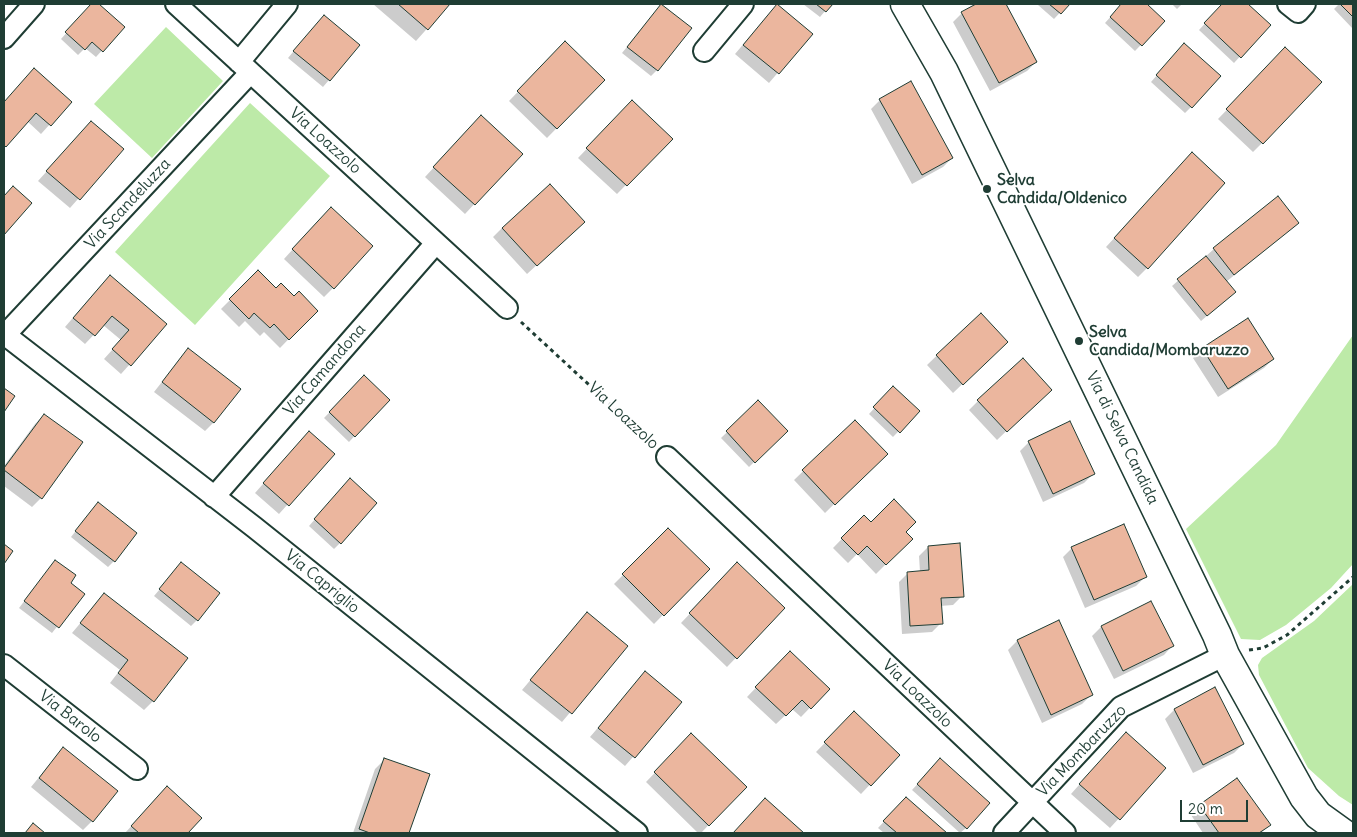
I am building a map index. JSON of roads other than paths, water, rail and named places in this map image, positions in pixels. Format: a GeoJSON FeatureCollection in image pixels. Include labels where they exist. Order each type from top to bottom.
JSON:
{"type":"FeatureCollection","features":[{"type":"Feature","properties":{"kind":"street"},"geometry":{"type":"LineString","coordinates":[[4,38],[34,4]]}},
{"type":"Feature","properties":{"kind":"street","name":"Via Loazzolo"},"geometry":{"type":"LineString","coordinates":[[176,4],[507,308]]}},
{"type":"Feature","properties":{"kind":"street","name":"Via Scandeluzza"},"geometry":{"type":"LineString","coordinates":[[4,334],[244,68],[287,4]]}},
{"type":"Feature","properties":{"kind":"street"},"geometry":{"type":"LineString","coordinates":[[704,51],[743,4]]}},
{"type":"Feature","properties":{"kind":"street","name":"Via di Selva Candida"},"geometry":{"type":"LineString","coordinates":[[905,4],[944,72],[1213,626],[1225,655],[1304,797],[1318,815],[1342,833]]}},
{"type":"Feature","properties":{"kind":"street","name":"Via Camandona"},"geometry":{"type":"LineString","coordinates":[[214,497],[436,243]]}},
{"type":"Feature","properties":{"kind":"street","name":"Via Capriglio"},"geometry":{"type":"LineString","coordinates":[[4,334],[214,497],[637,833]]}},
{"type":"Feature","properties":{"kind":"street","name":"Via Loazzolo"},"geometry":{"type":"LineString","coordinates":[[667,457],[1065,833]]}},
{"type":"Feature","properties":{"kind":"street","name":"Via Mombaruzzo"},"geometry":{"type":"LineString","coordinates":[[1004,833],[1121,707],[1225,655]]}},
{"type":"Feature","properties":{"kind":"street","name":"Via Barolo"},"geometry":{"type":"LineString","coordinates":[[4,665],[137,770]]}},
{"type":"Feature","properties":{"kind":"place","name":"Selva Candida/Oldenico"},"geometry":{"type":"Point","coordinates":[987,189]}},
{"type":"Feature","properties":{"kind":"place","name":"Selva Candida/Mombaruzzo"},"geometry":{"type":"Point","coordinates":[1079,341]}}]}
